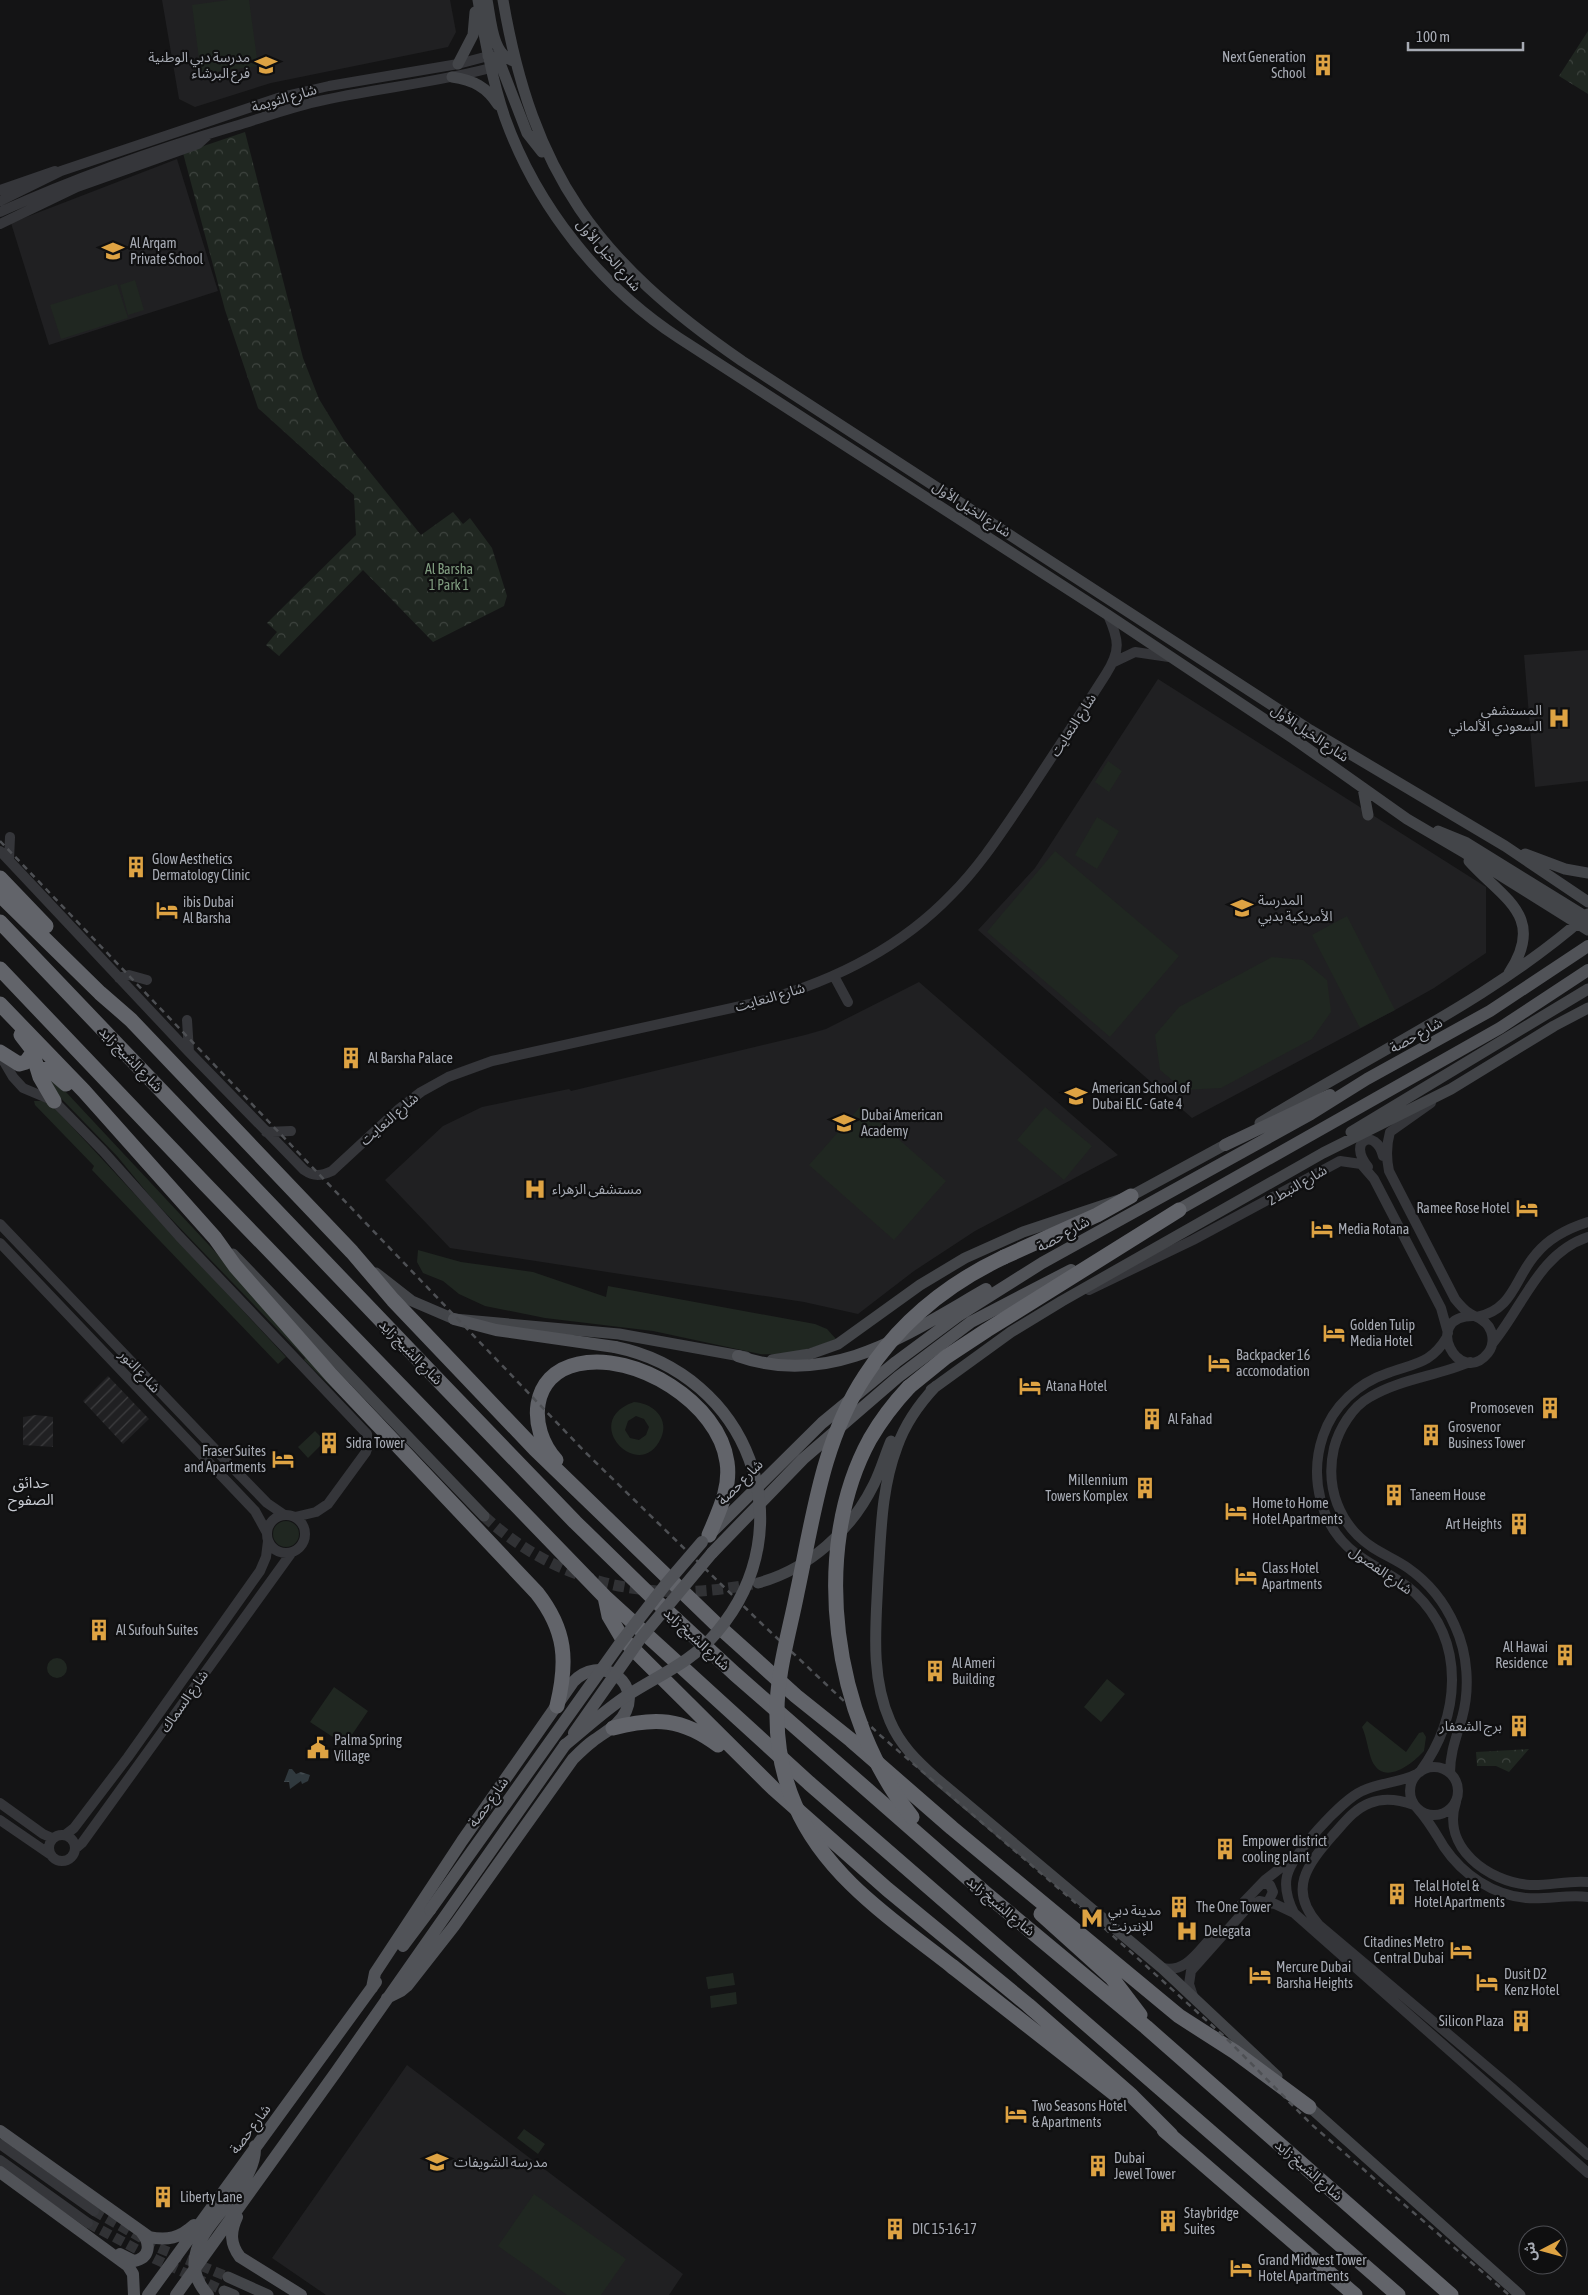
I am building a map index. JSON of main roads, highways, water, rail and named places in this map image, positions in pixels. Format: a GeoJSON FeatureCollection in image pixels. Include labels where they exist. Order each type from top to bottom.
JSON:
{"type":"FeatureCollection","features":[{"type":"Feature","properties":{"kind":"highway"},"geometry":{"type":"LineString","coordinates":[[0,878],[105,988],[131,1020],[352,1252],[394,1300],[535,1450],[640,1551],[796,1696],[851,1740],[952,1828],[1191,2024],[1235,2052],[1309,2107]]}},
{"type":"Feature","properties":{"kind":"highway"},"geometry":{"type":"LineString","coordinates":[[0,895],[105,998],[131,1020]]}},
{"type":"Feature","properties":{"kind":"highway","name":"شارع الشيخ زايد"},"geometry":{"type":"LineString","coordinates":[[0,922],[575,1522],[654,1599],[735,1674],[1034,1933],[1146,2027],[1451,2295]]}},
{"type":"Feature","properties":{"kind":"highway"},"geometry":{"type":"LineString","coordinates":[[0,970],[604,1597],[809,1784],[1398,2295]]}},
{"type":"Feature","properties":{"kind":"highway"},"geometry":{"type":"LineString","coordinates":[[0,1004],[77,1084],[215,1238],[235,1266],[331,1375],[544,1602],[559,1632],[564,1654],[564,1677],[557,1706]]}},
{"type":"Feature","properties":{"kind":"highway"},"geometry":{"type":"LineString","coordinates":[[0,1012],[26,1040],[33,1052],[44,1085],[54,1100]]}},
{"type":"Feature","properties":{"kind":"highway"},"geometry":{"type":"LineString","coordinates":[[0,1053],[19,1064],[30,1060],[33,1052]]}},
{"type":"Feature","properties":{"kind":"highway"},"geometry":{"type":"LineString","coordinates":[[38,1069],[55,1073],[136,1158],[156,1174]]}},
{"type":"Feature","properties":{"kind":"highway"},"geometry":{"type":"LineString","coordinates":[[1131,1196],[1097,1215],[1004,1257],[955,1284],[911,1319],[874,1362],[846,1410],[831,1445],[821,1481],[784,1658],[777,1702],[778,1740],[785,1777],[798,1812],[817,1845],[857,1890],[1170,2135],[1355,2295]]}},
{"type":"Feature","properties":{"kind":"highway"},"geometry":{"type":"LineString","coordinates":[[1034,1933],[1008,1902],[912,1817],[883,1776],[862,1731],[843,1661],[836,1592],[837,1561],[842,1523],[856,1469],[878,1426],[909,1387],[986,1330],[1179,1210]]}},
{"type":"Feature","properties":{"kind":"highway"},"geometry":{"type":"LineString","coordinates":[[640,1551],[614,1520],[555,1459],[546,1447],[540,1434],[537,1412],[542,1393],[554,1376],[571,1366],[584,1363],[603,1363],[639,1371],[662,1381],[682,1394],[705,1415],[721,1442],[728,1470],[724,1496],[706,1539]]}},
{"type":"Feature","properties":{"kind":"highway"},"geometry":{"type":"LineString","coordinates":[[604,1597],[609,1616],[622,1638],[755,1772],[873,1877],[1110,2076],[1170,2135]]}},
{"type":"Feature","properties":{"kind":"highway"},"geometry":{"type":"LineString","coordinates":[[613,1728],[652,1720],[680,1724],[706,1736],[755,1772]]}},
{"type":"Feature","properties":{"kind":"highway"},"geometry":{"type":"LineString","coordinates":[[952,1828],[984,1862],[1112,1978],[1131,2002],[1146,2027]]}},
{"type":"Feature","properties":{"kind":"main road"},"geometry":{"type":"LineString","coordinates":[[476,0],[488,56],[495,58],[496,67],[527,133],[536,146],[547,156]]}},
{"type":"Feature","properties":{"kind":"main road"},"geometry":{"type":"LineString","coordinates":[[458,64],[474,29],[476,0]]}},
{"type":"Feature","properties":{"kind":"main road"},"geometry":{"type":"LineString","coordinates":[[487,0],[496,42],[507,51]]}},
{"type":"Feature","properties":{"kind":"main road","name":"شارع الخيل الأول"},"geometry":{"type":"LineString","coordinates":[[503,0],[507,51],[516,61],[528,107],[547,156],[579,210],[605,244],[634,274],[692,326],[742,361],[1310,730],[1505,846],[1588,902]]}},
{"type":"Feature","properties":{"kind":"main road","name":"شارع الخيل الأول"},"geometry":{"type":"LineString","coordinates":[[496,67],[506,119],[524,160],[557,216],[592,262],[628,300],[679,338],[1108,615],[1294,739],[1418,826],[1586,921]]}},
{"type":"Feature","properties":{"kind":"main road"},"geometry":{"type":"LineString","coordinates":[[452,77],[470,80],[483,88],[492,96],[506,119]]}},
{"type":"Feature","properties":{"kind":"main road"},"geometry":{"type":"LineString","coordinates":[[849,447],[852,441],[856,441],[893,463],[904,466]]}},
{"type":"Feature","properties":{"kind":"main road"},"geometry":{"type":"LineString","coordinates":[[1363,788],[1368,815]]}},
{"type":"Feature","properties":{"kind":"main road"},"geometry":{"type":"LineString","coordinates":[[1225,1145],[1304,1096],[1442,1018],[1506,979],[1586,921],[1465,842],[1442,832],[1418,826]]}},
{"type":"Feature","properties":{"kind":"main road"},"geometry":{"type":"LineString","coordinates":[[1505,846],[1554,865],[1588,873]]}},
{"type":"Feature","properties":{"kind":"main road"},"geometry":{"type":"LineString","coordinates":[[1465,852],[1471,863],[1506,896],[1520,918],[1523,934],[1522,952],[1506,979]]}},
{"type":"Feature","properties":{"kind":"main road","name":"شارع حصة"},"geometry":{"type":"LineString","coordinates":[[148,2295],[155,2289],[255,2146],[430,1910],[621,1642],[660,1591],[706,1539],[805,1439],[868,1384],[958,1316],[1042,1263],[1311,1114],[1367,1079],[1490,1011],[1588,946]]}},
{"type":"Feature","properties":{"kind":"main road","name":"شارع حصة"},"geometry":{"type":"LineString","coordinates":[[176,2295],[388,1998],[640,1639],[712,1553],[803,1459],[898,1377],[971,1322],[1000,1309],[1179,1210],[1500,1028],[1588,970]]}},
{"type":"Feature","properties":{"kind":"main road"},"geometry":{"type":"LineString","coordinates":[[1323,1152],[1376,1116],[1480,1056],[1588,989]]}},
{"type":"Feature","properties":{"kind":"main road"},"geometry":{"type":"LineString","coordinates":[[1554,1026],[1588,1002]]}},
{"type":"Feature","properties":{"kind":"main road"},"geometry":{"type":"LineString","coordinates":[[758,1583],[772,1579],[799,1566],[822,1549],[842,1530],[874,1485],[893,1437],[904,1416],[917,1401],[995,1343],[1062,1301],[1323,1152],[1451,1089],[1554,1026],[1588,1008]]}},
{"type":"Feature","properties":{"kind":"main road"},"geometry":{"type":"LineString","coordinates":[[454,1319],[619,1334],[738,1356],[781,1359],[810,1354],[829,1348],[847,1339],[920,1285],[970,1256],[1023,1232],[1131,1196],[1225,1145],[1309,1104],[1367,1079]]}},
{"type":"Feature","properties":{"kind":"main road"},"geometry":{"type":"LineString","coordinates":[[215,1238],[240,1261],[484,1516]]}},
{"type":"Feature","properties":{"kind":"main road"},"geometry":{"type":"LineString","coordinates":[[352,1252],[412,1301],[454,1319],[496,1330],[615,1347],[655,1359],[680,1372],[703,1389],[726,1415],[744,1446],[754,1472],[759,1507],[758,1543],[751,1571],[740,1598],[725,1622],[706,1644],[685,1662],[611,1707],[566,1745]]}},
{"type":"Feature","properties":{"kind":"main road"},"geometry":{"type":"LineString","coordinates":[[738,1356],[760,1363],[794,1365],[858,1356],[900,1339],[998,1282],[1042,1263]]}},
{"type":"Feature","properties":{"kind":"main road"},"geometry":{"type":"LineString","coordinates":[[936,1386],[902,1432],[892,1462],[882,1510],[875,1650],[879,1688],[889,1719],[901,1743],[914,1759],[1002,1835],[1162,1968],[1309,2107],[1520,2295]]}},
{"type":"Feature","properties":{"kind":"main road"},"geometry":{"type":"LineString","coordinates":[[372,1988],[375,1973],[462,1841],[581,1674],[592,1669],[605,1669],[616,1674],[628,1695],[628,1708],[622,1719],[613,1728],[592,1741],[573,1760],[454,1926],[406,1986],[388,1998]]}},
{"type":"Feature","properties":{"kind":"main road"},"geometry":{"type":"LineString","coordinates":[[0,2131],[142,2233],[147,2238],[149,2248],[144,2257],[139,2260],[129,2260],[102,2246]]}},
{"type":"Feature","properties":{"kind":"main road"},"geometry":{"type":"LineString","coordinates":[[208,2295],[201,2287],[194,2269],[195,2251],[254,2164],[255,2146]]}},
{"type":"Feature","properties":{"kind":"main road"},"geometry":{"type":"LineString","coordinates":[[0,2172],[128,2266],[133,2274],[134,2295]]}},
{"type":"Feature","properties":{"kind":"main road"},"geometry":{"type":"LineString","coordinates":[[244,2201],[232,2230],[234,2249],[246,2261],[301,2295]]}},
{"type":"Feature","properties":{"kind":"main road"},"geometry":{"type":"LineString","coordinates":[[142,2233],[159,2239],[174,2238],[189,2230],[208,2211]]}},
{"type":"Feature","properties":{"kind":"main road"},"geometry":{"type":"LineString","coordinates":[[228,2277],[268,2295]]}},
{"type":"Feature","properties":{"kind":"water"},"geometry":{"type":"Polygon","coordinates":[[[289,1769],[292,1769],[296,1774],[301,1772],[310,1775],[308,1781],[302,1784],[301,1781],[290,1789],[289,1782],[284,1782],[289,1769]]]}},
{"type":"Feature","properties":{"kind":"tunnel"},"geometry":{"type":"LineString","coordinates":[[484,1516],[513,1540],[544,1559],[576,1574],[609,1584],[643,1590],[679,1592],[715,1590],[752,1584]]}},
{"type":"Feature","properties":{"kind":"tunnel"},"geometry":{"type":"LineString","coordinates":[[94,2211],[159,2248],[228,2277]]}},
{"type":"Feature","properties":{"kind":"tunnel"},"geometry":{"type":"LineString","coordinates":[[88,2223],[155,2259],[224,2291]]}},
{"type":"Feature","properties":{"kind":"railway"},"geometry":{"type":"LineString","coordinates":[[0,841],[585,1452],[761,1623],[881,1736],[1092,1917],[1227,2039],[1311,2124],[1509,2295]]}},
{"type":"Feature","properties":{"kind":"place","name":"مدرسة دبي الوطنية فرع البرشاء"},"geometry":{"type":"Point","coordinates":[266,65]}},
{"type":"Feature","properties":{"kind":"place","name":"Next Generation School"},"geometry":{"type":"Point","coordinates":[1323,65]}},
{"type":"Feature","properties":{"kind":"place","name":"Al Arqam Private School"},"geometry":{"type":"Point","coordinates":[113,251]}},
{"type":"Feature","properties":{"kind":"place","name":"المستشفى السعودي الألماني"},"geometry":{"type":"Point","coordinates":[1559,718]}},
{"type":"Feature","properties":{"kind":"place","name":"Glow Aesthetics Dermatology Clinic"},"geometry":{"type":"Point","coordinates":[136,867]}},
{"type":"Feature","properties":{"kind":"place","name":"المدرسة الأمريكية بدبي"},"geometry":{"type":"Point","coordinates":[1242,908]}},
{"type":"Feature","properties":{"kind":"place","name":"ibis Dubai Al Barsha"},"geometry":{"type":"Point","coordinates":[167,910]}},
{"type":"Feature","properties":{"kind":"place","name":"Al Barsha Palace"},"geometry":{"type":"Point","coordinates":[351,1058]}},
{"type":"Feature","properties":{"kind":"place","name":"American School of Dubai ELC - Gate 4"},"geometry":{"type":"Point","coordinates":[1076,1096]}},
{"type":"Feature","properties":{"kind":"place","name":"Dubai American Academy"},"geometry":{"type":"Point","coordinates":[844,1123]}},
{"type":"Feature","properties":{"kind":"place","name":"مستشفى الزهراء"},"geometry":{"type":"Point","coordinates":[535,1189]}},
{"type":"Feature","properties":{"kind":"place","name":"Ramee Rose Hotel"},"geometry":{"type":"Point","coordinates":[1527,1208]}},
{"type":"Feature","properties":{"kind":"place","name":"Media Rotana"},"geometry":{"type":"Point","coordinates":[1322,1229]}},
{"type":"Feature","properties":{"kind":"place","name":"Golden Tulip Media Hotel"},"geometry":{"type":"Point","coordinates":[1334,1333]}},
{"type":"Feature","properties":{"kind":"place","name":"Backpacker 16 accomodation"},"geometry":{"type":"Point","coordinates":[1219,1363]}},
{"type":"Feature","properties":{"kind":"place","name":"Atana Hotel"},"geometry":{"type":"Point","coordinates":[1030,1386]}},
{"type":"Feature","properties":{"kind":"place","name":"Promoseven"},"geometry":{"type":"Point","coordinates":[1550,1408]}},
{"type":"Feature","properties":{"kind":"place","name":"Al Fahad"},"geometry":{"type":"Point","coordinates":[1152,1419]}},
{"type":"Feature","properties":{"kind":"place","name":"Grosvenor Business Tower"},"geometry":{"type":"Point","coordinates":[1431,1435]}},
{"type":"Feature","properties":{"kind":"place","name":"Sidra Tower"},"geometry":{"type":"Point","coordinates":[329,1443]}},
{"type":"Feature","properties":{"kind":"place","name":"Fraser Suites and Apartments"},"geometry":{"type":"Point","coordinates":[283,1459]}},
{"type":"Feature","properties":{"kind":"place","name":"Millennium Towers Komplex"},"geometry":{"type":"Point","coordinates":[1145,1488]}},
{"type":"Feature","properties":{"kind":"place","name":"Taneem House"},"geometry":{"type":"Point","coordinates":[1394,1495]}},
{"type":"Feature","properties":{"kind":"place","name":"Home to Home Hotel Apartments"},"geometry":{"type":"Point","coordinates":[1236,1511]}},
{"type":"Feature","properties":{"kind":"place","name":"Art Heights"},"geometry":{"type":"Point","coordinates":[1519,1524]}},
{"type":"Feature","properties":{"kind":"place","name":"Class Hotel Apartments"},"geometry":{"type":"Point","coordinates":[1246,1576]}},
{"type":"Feature","properties":{"kind":"place","name":"Al Sufouh Suites"},"geometry":{"type":"Point","coordinates":[99,1630]}},
{"type":"Feature","properties":{"kind":"place","name":"Al Hawai Residence"},"geometry":{"type":"Point","coordinates":[1565,1655]}},
{"type":"Feature","properties":{"kind":"place","name":"Al Ameri Building"},"geometry":{"type":"Point","coordinates":[935,1671]}},
{"type":"Feature","properties":{"kind":"place","name":"برج الشعفار"},"geometry":{"type":"Point","coordinates":[1519,1726]}},
{"type":"Feature","properties":{"kind":"place","name":"Palma Spring Village"},"geometry":{"type":"Point","coordinates":[318,1748]}},
{"type":"Feature","properties":{"kind":"place","name":"Empower district cooling plant"},"geometry":{"type":"Point","coordinates":[1225,1849]}},
{"type":"Feature","properties":{"kind":"place","name":"Telal Hotel & Hotel Apartments"},"geometry":{"type":"Point","coordinates":[1397,1894]}},
{"type":"Feature","properties":{"kind":"place","name":"The One Tower"},"geometry":{"type":"Point","coordinates":[1179,1907]}},
{"type":"Feature","properties":{"kind":"place","name":"مدينة دبي للإنترنت"},"geometry":{"type":"Point","coordinates":[1092,1918]}},
{"type":"Feature","properties":{"kind":"place","name":"Delegata"},"geometry":{"type":"Point","coordinates":[1187,1931]}},
{"type":"Feature","properties":{"kind":"place","name":"Citadines Metro Central Dubai"},"geometry":{"type":"Point","coordinates":[1461,1950]}},
{"type":"Feature","properties":{"kind":"place","name":"Mercure Dubai Barsha Heights"},"geometry":{"type":"Point","coordinates":[1260,1975]}},
{"type":"Feature","properties":{"kind":"place","name":"Dusit D2 Kenz Hotel"},"geometry":{"type":"Point","coordinates":[1487,1982]}},
{"type":"Feature","properties":{"kind":"place","name":"Silicon Plaza"},"geometry":{"type":"Point","coordinates":[1521,2021]}},
{"type":"Feature","properties":{"kind":"place","name":"Two Seasons Hotel & Apartments"},"geometry":{"type":"Point","coordinates":[1016,2114]}},
{"type":"Feature","properties":{"kind":"place","name":"مدرسة الشويفات"},"geometry":{"type":"Point","coordinates":[437,2162]}},
{"type":"Feature","properties":{"kind":"place","name":"Dubai Jewel Tower"},"geometry":{"type":"Point","coordinates":[1098,2166]}},
{"type":"Feature","properties":{"kind":"place","name":"Liberty Lane"},"geometry":{"type":"Point","coordinates":[163,2197]}},
{"type":"Feature","properties":{"kind":"place","name":"Staybridge Suites"},"geometry":{"type":"Point","coordinates":[1168,2221]}},
{"type":"Feature","properties":{"kind":"place","name":"DIC 15-16-17"},"geometry":{"type":"Point","coordinates":[895,2229]}},
{"type":"Feature","properties":{"kind":"place","name":"Grand Midwest Tower Hotel Apartments"},"geometry":{"type":"Point","coordinates":[1241,2268]}},
{"type":"Feature","properties":{"kind":"district","name":"حدائق الصفوح"},"geometry":{"type":"Point","coordinates":[31,1490]}},
{"type":"Feature","properties":{"kind":"park label","name":"Al Barsha 1 Park 1"},"geometry":{"type":"Point","coordinates":[449,578]}}]}
